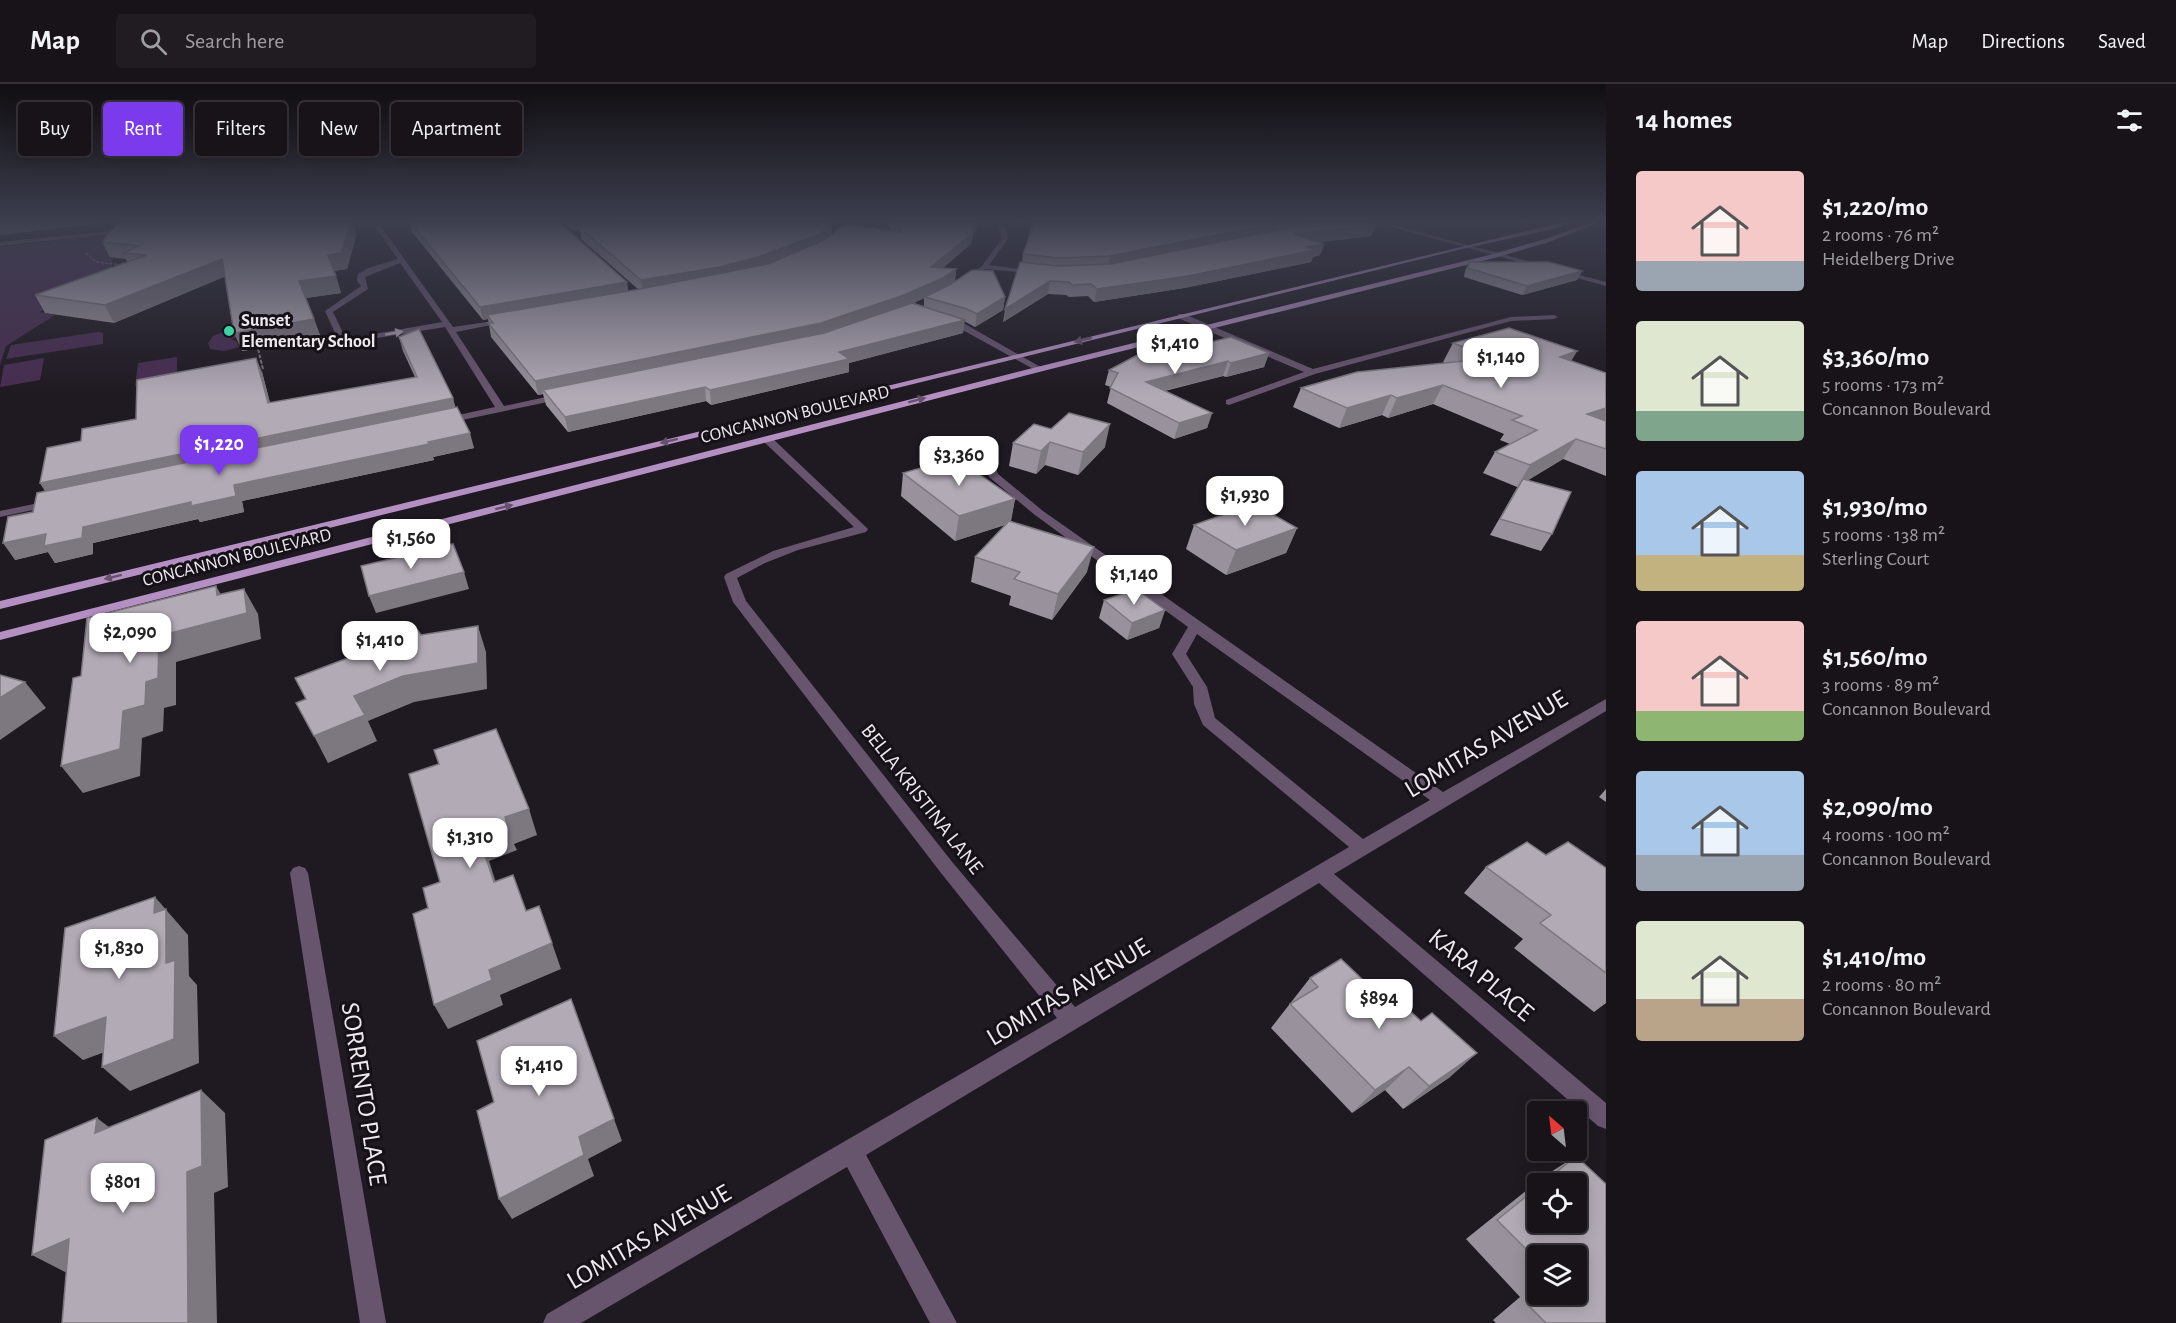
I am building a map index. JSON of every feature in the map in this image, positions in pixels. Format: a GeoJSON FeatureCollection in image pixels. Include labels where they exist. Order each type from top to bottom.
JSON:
{"type":"FeatureCollection","features":[{"type":"Feature","properties":{"kind":"main road","name":"CONCANNON BOULEVARD"},"geometry":{"type":"LineString","coordinates":[[0,605],[1328,280]]}},
{"type":"Feature","properties":{"kind":"main road","name":"CONCANNON BOULEVARD"},"geometry":{"type":"LineString","coordinates":[[0,636],[1395,280]]}},
{"type":"Feature","properties":{"kind":"street"},"geometry":{"type":"LineString","coordinates":[[361,280],[365,287],[329,311],[343,342],[515,319]]}},
{"type":"Feature","properties":{"kind":"street"},"geometry":{"type":"LineString","coordinates":[[416,280],[501,409]]}},
{"type":"Feature","properties":{"kind":"street"},"geometry":{"type":"LineString","coordinates":[[954,288],[966,280]]}},
{"type":"Feature","properties":{"kind":"street"},"geometry":{"type":"LineString","coordinates":[[1591,280],[1606,284]]}},
{"type":"Feature","properties":{"kind":"street"},"geometry":{"type":"LineString","coordinates":[[1181,316],[1312,372]]}},
{"type":"Feature","properties":{"kind":"street"},"geometry":{"type":"LineString","coordinates":[[932,317],[962,326],[1040,369]]}},
{"type":"Feature","properties":{"kind":"street"},"geometry":{"type":"LineString","coordinates":[[1229,402],[1312,372],[1511,319],[1554,317]]}},
{"type":"Feature","properties":{"kind":"street"},"geometry":{"type":"LineString","coordinates":[[432,424],[571,394]]}},
{"type":"Feature","properties":{"kind":"street","name":"BELLA KRISTINA LANE"},"geometry":{"type":"LineString","coordinates":[[767,439],[862,529],[814,541],[753,562],[730,577],[740,602],[946,868],[1072,1020]]}},
{"type":"Feature","properties":{"kind":"street"},"geometry":{"type":"LineString","coordinates":[[991,467],[993,475],[1039,513],[1443,801]]}},
{"type":"Feature","properties":{"kind":"street"},"geometry":{"type":"LineString","coordinates":[[0,514],[58,502]]}},
{"type":"Feature","properties":{"kind":"street"},"geometry":{"type":"LineString","coordinates":[[1195,626],[1179,654],[1200,687],[1202,704],[1208,721],[1363,849]]}},
{"type":"Feature","properties":{"kind":"street","name":"LOMITAS AVENUE"},"geometry":{"type":"LineString","coordinates":[[556,1323],[1606,704]]}},
{"type":"Feature","properties":{"kind":"street","name":"SORRENTO PLACE"},"geometry":{"type":"LineString","coordinates":[[299,873],[373,1323]]}},
{"type":"Feature","properties":{"kind":"street","name":"KARA PLACE"},"geometry":{"type":"LineString","coordinates":[[1321,874],[1606,1118]]}},
{"type":"Feature","properties":{"kind":"street"},"geometry":{"type":"LineString","coordinates":[[851,1151],[944,1323]]}},
{"type":"Feature","properties":{"kind":"shaded area"},"geometry":{"type":"Polygon","coordinates":[[[0,280],[110,280],[109,286],[39,312],[55,315],[6,346],[0,365],[0,280]]]}},
{"type":"Feature","properties":{"kind":"shaded area"},"geometry":{"type":"Polygon","coordinates":[[[235,328],[239,336],[231,339],[237,342],[239,347],[224,351],[210,349],[208,343],[213,336],[235,328]]]}},
{"type":"Feature","properties":{"kind":"shaded area"},"geometry":{"type":"Polygon","coordinates":[[[103,333],[103,344],[6,359],[11,345],[103,333]]]}},
{"type":"Feature","properties":{"kind":"shaded area"},"geometry":{"type":"Polygon","coordinates":[[[177,357],[177,379],[135,386],[138,363],[177,357]]]}},
{"type":"Feature","properties":{"kind":"shaded area"},"geometry":{"type":"Polygon","coordinates":[[[44,358],[40,380],[0,387],[4,365],[44,358]]]}},
{"type":"Feature","properties":{"kind":"building"},"geometry":{"type":"Polygon","coordinates":[[[78,280],[169,280],[105,305],[35,295],[78,280]]]}},
{"type":"Feature","properties":{"kind":"building"},"geometry":{"type":"Polygon","coordinates":[[[225,280],[308,280],[299,281],[314,319],[234,333],[225,280]]]}},
{"type":"Feature","properties":{"kind":"building"},"geometry":{"type":"Polygon","coordinates":[[[458,280],[625,280],[627,282],[480,307],[458,280]]]}},
{"type":"Feature","properties":{"kind":"building"},"geometry":{"type":"Polygon","coordinates":[[[687,280],[939,280],[904,295],[821,323],[535,381],[488,323],[493,323],[487,315],[687,280]]]}},
{"type":"Feature","properties":{"kind":"building"},"geometry":{"type":"Polygon","coordinates":[[[957,280],[997,280],[1005,297],[977,314],[925,297],[957,280]]]}},
{"type":"Feature","properties":{"kind":"building"},"geometry":{"type":"Polygon","coordinates":[[[1014,280],[1161,280],[1097,289],[1091,284],[1072,285],[1069,282],[1050,281],[1005,309],[1014,280]]]}},
{"type":"Feature","properties":{"kind":"building"},"geometry":{"type":"Polygon","coordinates":[[[1507,280],[1550,280],[1527,286],[1507,280]]]}},
{"type":"Feature","properties":{"kind":"building"},"geometry":{"type":"Polygon","coordinates":[[[912,303],[965,320],[839,352],[849,359],[710,390],[705,387],[565,417],[543,390],[824,333],[912,303]]]}},
{"type":"Feature","properties":{"kind":"building"},"geometry":{"type":"Polygon","coordinates":[[[1509,328],[1577,351],[1560,357],[1606,373],[1606,408],[1587,414],[1606,421],[1606,449],[1576,439],[1530,465],[1495,452],[1537,430],[1512,420],[1522,416],[1443,385],[1397,398],[1391,395],[1347,408],[1301,388],[1357,372],[1493,358],[1453,343],[1509,328]]]}},
{"type":"Feature","properties":{"kind":"building"},"geometry":{"type":"Polygon","coordinates":[[[419,329],[453,398],[40,483],[47,448],[81,441],[82,429],[136,419],[137,380],[256,358],[268,403],[417,377],[399,337],[419,329]]]}},
{"type":"Feature","properties":{"kind":"building"},"geometry":{"type":"Polygon","coordinates":[[[1231,337],[1269,353],[1146,382],[1212,413],[1179,423],[1110,388],[1118,373],[1109,370],[1143,352],[1155,356],[1231,337]]]}},
{"type":"Feature","properties":{"kind":"building"},"geometry":{"type":"Polygon","coordinates":[[[457,407],[470,433],[428,442],[429,444],[234,485],[236,496],[191,506],[191,502],[83,527],[82,538],[44,546],[46,534],[3,543],[8,517],[33,512],[37,493],[457,407]]]}},
{"type":"Feature","properties":{"kind":"building"},"geometry":{"type":"Polygon","coordinates":[[[1069,413],[1110,424],[1083,452],[1050,442],[1041,451],[1013,443],[1034,424],[1051,429],[1069,413]]]}},
{"type":"Feature","properties":{"kind":"building"},"geometry":{"type":"Polygon","coordinates":[[[956,458],[1015,499],[959,516],[903,473],[956,458]]]}},
{"type":"Feature","properties":{"kind":"building"},"geometry":{"type":"Polygon","coordinates":[[[1523,479],[1571,492],[1552,534],[1500,519],[1523,479]]]}},
{"type":"Feature","properties":{"kind":"building"},"geometry":{"type":"Polygon","coordinates":[[[1254,504],[1297,528],[1236,550],[1194,525],[1254,504]]]}},
{"type":"Feature","properties":{"kind":"building"},"geometry":{"type":"Polygon","coordinates":[[[1009,521],[1094,547],[1058,594],[1014,579],[1020,572],[975,557],[1009,521]]]}},
{"type":"Feature","properties":{"kind":"building"},"geometry":{"type":"Polygon","coordinates":[[[453,544],[464,572],[369,596],[361,566],[453,544]]]}},
{"type":"Feature","properties":{"kind":"building"},"geometry":{"type":"Polygon","coordinates":[[[216,586],[217,595],[244,589],[247,613],[159,636],[158,678],[146,682],[145,705],[123,711],[120,749],[61,766],[73,678],[81,676],[87,618],[216,586]]]}},
{"type":"Feature","properties":{"kind":"building"},"geometry":{"type":"Polygon","coordinates":[[[1136,589],[1165,610],[1132,623],[1104,600],[1136,589]]]}},
{"type":"Feature","properties":{"kind":"building"},"geometry":{"type":"Polygon","coordinates":[[[478,626],[478,663],[403,676],[354,696],[365,715],[314,736],[296,703],[306,699],[295,678],[364,652],[365,643],[393,632],[416,628],[421,635],[478,626]]]}},
{"type":"Feature","properties":{"kind":"building"},"geometry":{"type":"Polygon","coordinates":[[[0,675],[25,682],[0,698],[0,675]]]}},
{"type":"Feature","properties":{"kind":"building"},"geometry":{"type":"Polygon","coordinates":[[[496,729],[529,809],[505,817],[507,824],[478,835],[494,882],[513,875],[526,911],[539,906],[552,943],[489,970],[492,980],[434,1005],[413,914],[428,908],[423,888],[440,882],[409,774],[439,764],[434,750],[496,729]]]}},
{"type":"Feature","properties":{"kind":"building"},"geometry":{"type":"Polygon","coordinates":[[[1527,842],[1546,855],[1568,842],[1606,868],[1606,973],[1540,923],[1551,915],[1486,867],[1527,842]]]}},
{"type":"Feature","properties":{"kind":"building"},"geometry":{"type":"Polygon","coordinates":[[[155,897],[154,913],[166,909],[166,963],[175,960],[174,1039],[102,1067],[106,1017],[54,1036],[65,928],[155,897]]]}},
{"type":"Feature","properties":{"kind":"building"},"geometry":{"type":"Polygon","coordinates":[[[1341,959],[1381,997],[1389,992],[1421,1021],[1432,1013],[1477,1053],[1429,1086],[1409,1067],[1375,1090],[1290,1004],[1318,987],[1310,978],[1341,959]]]}},
{"type":"Feature","properties":{"kind":"building"},"geometry":{"type":"Polygon","coordinates":[[[571,999],[614,1119],[579,1137],[584,1155],[499,1199],[477,1111],[494,1102],[477,1041],[571,999]]]}},
{"type":"Feature","properties":{"kind":"building"},"geometry":{"type":"Polygon","coordinates":[[[201,1090],[202,1166],[187,1172],[188,1323],[62,1323],[69,1239],[32,1255],[45,1140],[97,1118],[95,1133],[201,1090]]]}},
{"type":"Feature","properties":{"kind":"building"},"geometry":{"type":"Polygon","coordinates":[[[1570,1161],[1581,1161],[1606,1184],[1606,1323],[1546,1323],[1528,1305],[1587,1305],[1587,1245],[1527,1245],[1527,1250],[1497,1220],[1527,1196],[1527,1233],[1587,1233],[1587,1173],[1555,1173],[1570,1161]]]}},
{"type":"Feature","properties":{"kind":"place","name":"Sunset Elementary School"},"geometry":{"type":"Point","coordinates":[229,331]}}]}
